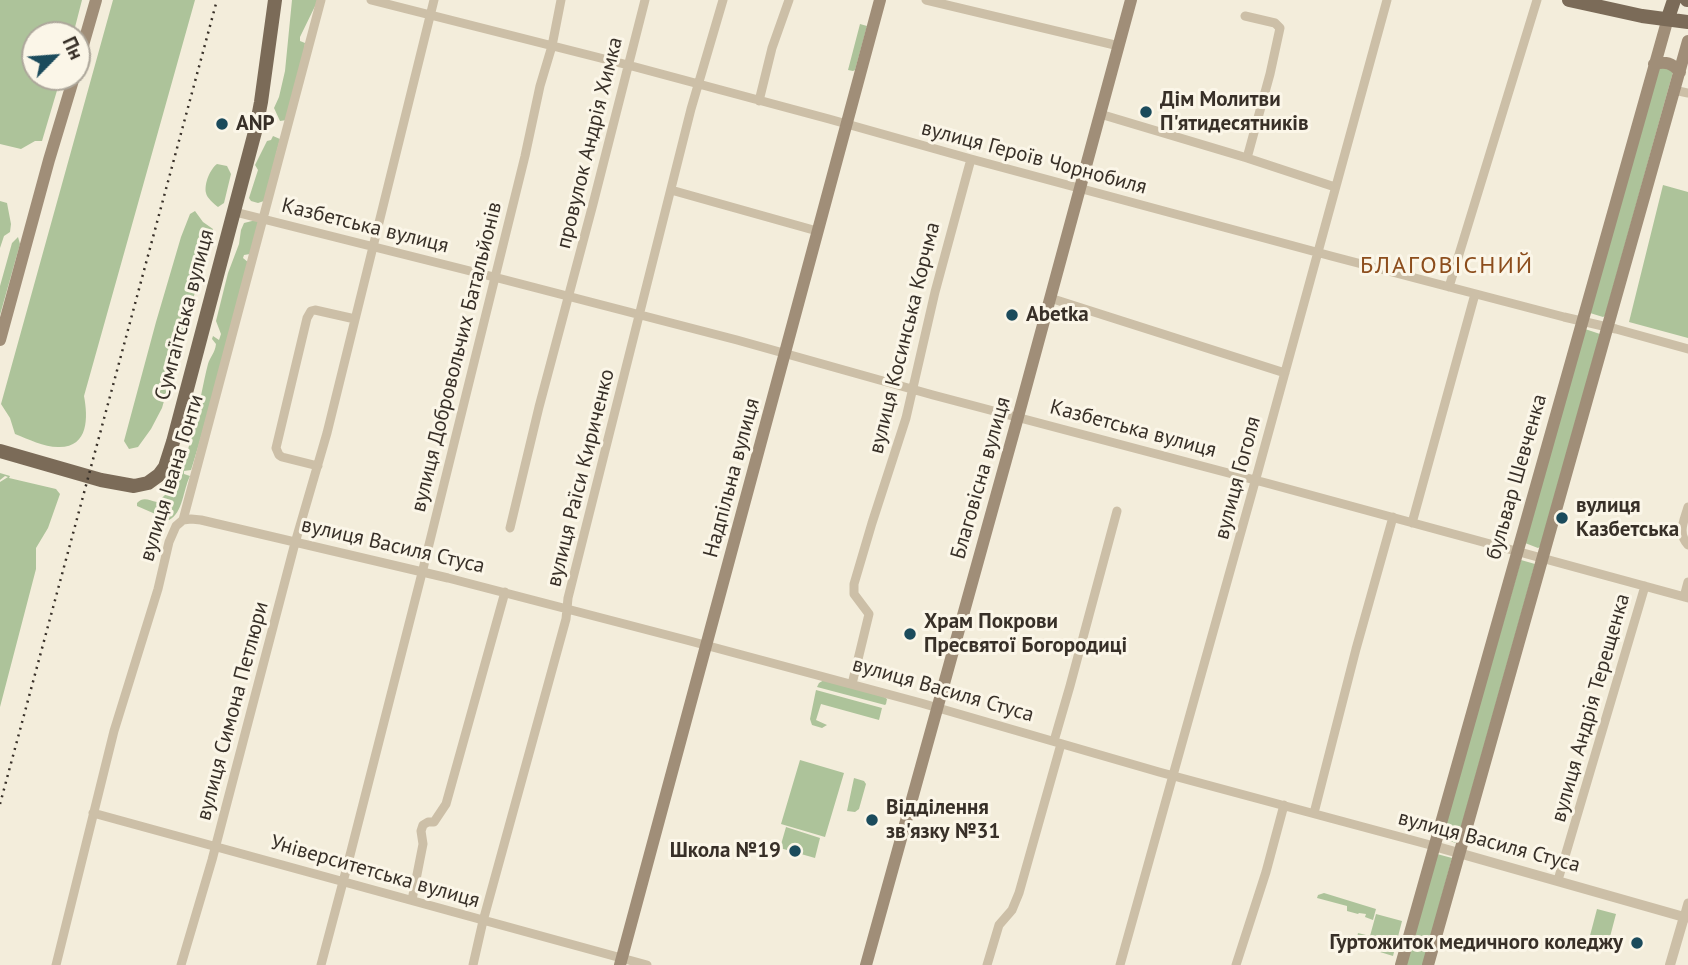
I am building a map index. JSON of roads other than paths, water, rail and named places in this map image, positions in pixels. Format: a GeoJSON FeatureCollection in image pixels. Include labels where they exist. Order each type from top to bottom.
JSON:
{"type":"FeatureCollection","features":[{"type":"Feature","properties":{"kind":"main road"},"geometry":{"type":"LineString","coordinates":[[90,21],[96,0]]}},
{"type":"Feature","properties":{"kind":"main road","name":"Сумгаїтська вулиця"},"geometry":{"type":"LineString","coordinates":[[0,451],[130,486],[148,483],[165,467],[235,212],[261,102],[275,0]]}},
{"type":"Feature","properties":{"kind":"main road","name":"Надпільна вулиця"},"geometry":{"type":"LineString","coordinates":[[621,961],[880,0]]}},
{"type":"Feature","properties":{"kind":"main road","name":"Благовісна вулиця"},"geometry":{"type":"LineString","coordinates":[[866,965],[1131,0]]}},
{"type":"Feature","properties":{"kind":"main road"},"geometry":{"type":"LineString","coordinates":[[1569,0],[1642,16],[1688,22]]}},
{"type":"Feature","properties":{"kind":"main road","name":"бульвар Шевченка"},"geometry":{"type":"LineString","coordinates":[[1401,965],[1674,0]]}},
{"type":"Feature","properties":{"kind":"main road"},"geometry":{"type":"LineString","coordinates":[[1428,965],[1688,41]]}},
{"type":"Feature","properties":{"kind":"main road"},"geometry":{"type":"LineString","coordinates":[[1654,64],[1671,64],[1680,72]]}},
{"type":"Feature","properties":{"kind":"main road"},"geometry":{"type":"LineString","coordinates":[[0,340],[48,160],[70,91]]}},
{"type":"Feature","properties":{"kind":"street","name":"вулиця Івана Гонти"},"geometry":{"type":"LineString","coordinates":[[57,965],[114,732],[158,589],[169,542],[176,526],[183,520],[321,0]]}},
{"type":"Feature","properties":{"kind":"street","name":"вулиця Героїв Чорнобиля"},"geometry":{"type":"LineString","coordinates":[[370,0],[628,65],[1688,349]]}},
{"type":"Feature","properties":{"kind":"street","name":"вулиця Симона Петлюри"},"geometry":{"type":"LineString","coordinates":[[181,965],[330,422],[433,0]]}},
{"type":"Feature","properties":{"kind":"street","name":"вулиця Добровольчих Батальйонів"},"geometry":{"type":"LineString","coordinates":[[321,965],[422,573],[561,0]]}},
{"type":"Feature","properties":{"kind":"street","name":"провулок Андрія Химка"},"geometry":{"type":"LineString","coordinates":[[569,296],[645,0]]}},
{"type":"Feature","properties":{"kind":"street","name":"вулиця Раїси Кириченко"},"geometry":{"type":"LineString","coordinates":[[473,965],[566,619],[566,609],[671,190],[723,0]]}},
{"type":"Feature","properties":{"kind":"street"},"geometry":{"type":"LineString","coordinates":[[759,101],[772,48],[789,0]]}},
{"type":"Feature","properties":{"kind":"street"},"geometry":{"type":"LineString","coordinates":[[926,0],[1119,46]]}},
{"type":"Feature","properties":{"kind":"street","name":"вулиця Гоголя"},"geometry":{"type":"LineString","coordinates":[[1120,965],[1387,0]]}},
{"type":"Feature","properties":{"kind":"street"},"geometry":{"type":"LineString","coordinates":[[1449,287],[1537,0]]}},
{"type":"Feature","properties":{"kind":"street"},"geometry":{"type":"LineString","coordinates":[[1245,16],[1275,23],[1280,27],[1247,159]]}},
{"type":"Feature","properties":{"kind":"street"},"geometry":{"type":"LineString","coordinates":[[1674,90],[1688,93]]}},
{"type":"Feature","properties":{"kind":"street"},"geometry":{"type":"LineString","coordinates":[[1100,114],[1335,187]]}},
{"type":"Feature","properties":{"kind":"street","name":"вулиця Косинська Корчма"},"geometry":{"type":"LineString","coordinates":[[852,684],[869,614],[853,589],[906,418],[937,282],[971,159]]}},
{"type":"Feature","properties":{"kind":"street"},"geometry":{"type":"LineString","coordinates":[[671,190],[817,231]]}},
{"type":"Feature","properties":{"kind":"street","name":"Казбетська вулиця"},"geometry":{"type":"LineString","coordinates":[[235,212],[641,314],[913,390],[1518,550],[1686,598]]}},
{"type":"Feature","properties":{"kind":"street"},"geometry":{"type":"LineString","coordinates":[[1412,523],[1475,294]]}},
{"type":"Feature","properties":{"kind":"street"},"geometry":{"type":"LineString","coordinates":[[510,528],[569,296]]}},
{"type":"Feature","properties":{"kind":"street"},"geometry":{"type":"LineString","coordinates":[[1050,298],[1285,373]]}},
{"type":"Feature","properties":{"kind":"street"},"geometry":{"type":"LineString","coordinates":[[318,466],[282,457],[276,448],[307,318],[311,311],[315,310],[355,319]]}},
{"type":"Feature","properties":{"kind":"street"},"geometry":{"type":"LineString","coordinates":[[1688,507],[1681,534],[1688,545]]}},
{"type":"Feature","properties":{"kind":"street"},"geometry":{"type":"LineString","coordinates":[[987,965],[999,925],[1012,910],[1019,894],[1117,511]]}},
{"type":"Feature","properties":{"kind":"street"},"geometry":{"type":"LineString","coordinates":[[1314,813],[1393,517]]}},
{"type":"Feature","properties":{"kind":"street","name":"вулиця Василя Стуса"},"geometry":{"type":"LineString","coordinates":[[183,520],[195,519],[505,592],[707,645],[1173,776],[1460,852],[1686,917]]}},
{"type":"Feature","properties":{"kind":"street"},"geometry":{"type":"LineString","coordinates":[[1686,598],[1688,582]]}},
{"type":"Feature","properties":{"kind":"street","name":"вулиця Андрія Терещенка"},"geometry":{"type":"LineString","coordinates":[[1558,880],[1645,586]]}},
{"type":"Feature","properties":{"kind":"street"},"geometry":{"type":"LineString","coordinates":[[412,900],[423,844],[421,831],[423,825],[435,822],[446,804],[505,592]]}},
{"type":"Feature","properties":{"kind":"street"},"geometry":{"type":"LineString","coordinates":[[1236,965],[1284,805]]}},
{"type":"Feature","properties":{"kind":"street","name":"Університетська вулиця"},"geometry":{"type":"LineString","coordinates":[[93,813],[412,900],[621,961],[647,965]]}},
{"type":"Feature","properties":{"kind":"street"},"geometry":{"type":"LineString","coordinates":[[1671,965],[1688,903]]}},
{"type":"Feature","properties":{"kind":"railway"},"geometry":{"type":"LineString","coordinates":[[0,804],[217,0]]}},
{"type":"Feature","properties":{"kind":"place","name":"Дім Молитви П'ятидесятників"},"geometry":{"type":"Point","coordinates":[1146,112]}},
{"type":"Feature","properties":{"kind":"place","name":"ANP"},"geometry":{"type":"Point","coordinates":[222,124]}},
{"type":"Feature","properties":{"kind":"place","name":"Abetka"},"geometry":{"type":"Point","coordinates":[1012,315]}},
{"type":"Feature","properties":{"kind":"place","name":"вулиця Казбетська"},"geometry":{"type":"Point","coordinates":[1562,518]}},
{"type":"Feature","properties":{"kind":"place","name":"Храм Покрови Пресвятої Богородиці"},"geometry":{"type":"Point","coordinates":[910,634]}},
{"type":"Feature","properties":{"kind":"place","name":"Відділення зв'язку №31"},"geometry":{"type":"Point","coordinates":[872,820]}},
{"type":"Feature","properties":{"kind":"place","name":"Школа №19"},"geometry":{"type":"Point","coordinates":[795,851]}},
{"type":"Feature","properties":{"kind":"place","name":"Гуртожиток медичного коледжу"},"geometry":{"type":"Point","coordinates":[1637,943]}},
{"type":"Feature","properties":{"kind":"district","name":"БЛАГОВІСНИЙ"},"geometry":{"type":"Point","coordinates":[1447,266]}}]}
